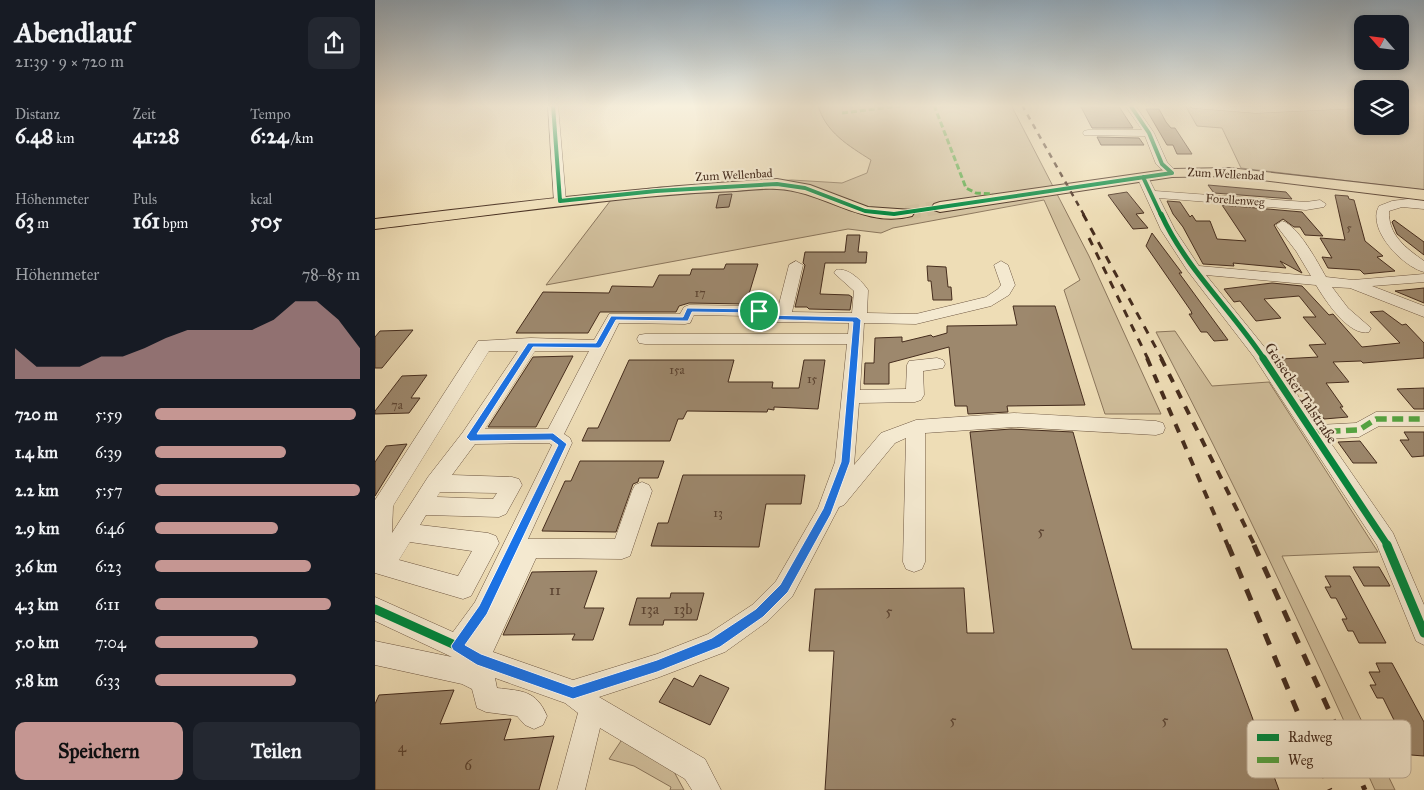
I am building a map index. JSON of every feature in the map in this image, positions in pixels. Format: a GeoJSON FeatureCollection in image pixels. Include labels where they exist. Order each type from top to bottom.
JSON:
{"type":"FeatureCollection","features":[{"type":"Feature","properties":{"kind":"main road","name":"Zum Wellenbad"},"geometry":{"type":"LineString","coordinates":[[940,207],[1172,173],[1229,172],[1424,195]]}},
{"type":"Feature","properties":{"kind":"main road","name":"Zum Wellenbad"},"geometry":{"type":"LineString","coordinates":[[375,224],[656,191],[777,184],[805,188],[865,211],[883,214],[906,213]]}},
{"type":"Feature","properties":{"kind":"street"},"geometry":{"type":"LineString","coordinates":[[556,142],[560,201]]}},
{"type":"Feature","properties":{"kind":"street"},"geometry":{"type":"LineString","coordinates":[[1153,142],[1162,164],[1172,173]]}},
{"type":"Feature","properties":{"kind":"street","name":"Geisecker Talstraße"},"geometry":{"type":"LineString","coordinates":[[1143,178],[1168,230],[1194,270],[1259,353],[1385,540],[1424,633]]}},
{"type":"Feature","properties":{"kind":"street","name":"Forellenweg"},"geometry":{"type":"LineString","coordinates":[[1151,194],[1306,206],[1320,204]]}},
{"type":"Feature","properties":{"kind":"street"},"geometry":{"type":"LineString","coordinates":[[1424,205],[1400,202],[1389,204],[1383,209],[1381,215],[1389,238],[1424,268]]}},
{"type":"Feature","properties":{"kind":"street"},"geometry":{"type":"LineString","coordinates":[[1283,225],[1303,251],[1331,299],[1346,317],[1363,328]]}},
{"type":"Feature","properties":{"kind":"street"},"geometry":{"type":"LineString","coordinates":[[783,318],[796,265]]}},
{"type":"Feature","properties":{"kind":"street"},"geometry":{"type":"LineString","coordinates":[[645,339],[856,329],[916,319],[991,301],[1004,292],[1008,285],[1001,265]]}},
{"type":"Feature","properties":{"kind":"street"},"geometry":{"type":"LineString","coordinates":[[1194,270],[1352,284],[1424,278]]}},
{"type":"Feature","properties":{"kind":"street"},"geometry":{"type":"LineString","coordinates":[[583,700],[657,666],[716,643],[760,613],[784,589],[827,511],[845,462],[856,329],[861,310],[861,290],[841,273]]}},
{"type":"Feature","properties":{"kind":"street"},"geometry":{"type":"LineString","coordinates":[[1352,284],[1424,312]]}},
{"type":"Feature","properties":{"kind":"street"},"geometry":{"type":"LineString","coordinates":[[553,436],[614,318],[685,319],[689,310],[759,311],[757,317],[783,318],[856,329]]}},
{"type":"Feature","properties":{"kind":"street"},"geometry":{"type":"LineString","coordinates":[[405,532],[435,483],[470,437],[531,344]]}},
{"type":"Feature","properties":{"kind":"street"},"geometry":{"type":"LineString","coordinates":[[375,554],[383,530],[383,505],[484,345],[599,346]]}},
{"type":"Feature","properties":{"kind":"street"},"geometry":{"type":"LineString","coordinates":[[851,397],[915,395],[915,365],[937,364]]}},
{"type":"Feature","properties":{"kind":"street"},"geometry":{"type":"LineString","coordinates":[[1313,432],[1359,430],[1376,419],[1424,419]]}},
{"type":"Feature","properties":{"kind":"street"},"geometry":{"type":"LineString","coordinates":[[827,511],[888,438],[916,427],[1014,420],[1156,428]]}},
{"type":"Feature","properties":{"kind":"street"},"geometry":{"type":"LineString","coordinates":[[914,562],[916,427]]}},
{"type":"Feature","properties":{"kind":"street"},"geometry":{"type":"LineString","coordinates":[[457,646],[483,610],[563,444],[553,436],[470,437]]}},
{"type":"Feature","properties":{"kind":"street"},"geometry":{"type":"LineString","coordinates":[[421,506],[499,508],[511,485],[435,483]]}},
{"type":"Feature","properties":{"kind":"street"},"geometry":{"type":"LineString","coordinates":[[477,659],[530,548],[622,549],[643,491]]}},
{"type":"Feature","properties":{"kind":"street"},"geometry":{"type":"LineString","coordinates":[[375,609],[457,646],[477,659],[583,700],[695,770],[707,790]]}},
{"type":"Feature","properties":{"kind":"street"},"geometry":{"type":"LineString","coordinates":[[375,653],[465,672],[484,682],[486,699],[524,704],[534,716]]}},
{"type":"Feature","properties":{"kind":"street"},"geometry":{"type":"LineString","coordinates":[[571,790],[583,700]]}},
{"type":"Feature","properties":{"kind":"shaded area"},"geometry":{"type":"Polygon","coordinates":[[[844,142],[1030,142],[1089,256],[1161,414],[1105,414],[1064,290],[1080,280],[1044,200],[893,228],[881,233],[848,229],[546,285],[617,192],[661,187],[792,180],[842,183],[867,173],[871,160],[844,142]]]}},
{"type":"Feature","properties":{"kind":"shaded area"},"geometry":{"type":"Polygon","coordinates":[[[1229,142],[1424,142],[1424,190],[1241,168],[1229,142]]]}},
{"type":"Feature","properties":{"kind":"shaded area"},"geometry":{"type":"Polygon","coordinates":[[[1175,331],[1212,386],[1269,382],[1378,552],[1282,556],[1361,720],[1344,720],[1269,559],[1156,332],[1175,331]]]}},
{"type":"Feature","properties":{"kind":"shaded area"},"geometry":{"type":"Polygon","coordinates":[[[623,738],[672,768],[684,790],[670,790],[671,787],[634,766],[609,759],[623,738]]]}},
{"type":"Feature","properties":{"kind":"shaded area"},"geometry":{"type":"Polygon","coordinates":[[[1370,778],[1389,778],[1395,790],[1375,790],[1370,778]]]}},
{"type":"Feature","properties":{"kind":"building"},"geometry":{"type":"Polygon","coordinates":[[[1099,142],[1142,142],[1144,145],[1101,145],[1099,142]]]}},
{"type":"Feature","properties":{"kind":"building"},"geometry":{"type":"Polygon","coordinates":[[[1165,142],[1184,142],[1192,154],[1177,154],[1173,145],[1167,145],[1165,142]]]}},
{"type":"Feature","properties":{"kind":"building"},"geometry":{"type":"Polygon","coordinates":[[[1208,185],[1286,192],[1292,199],[1214,193],[1208,185]]]}},
{"type":"Feature","properties":{"kind":"building"},"geometry":{"type":"Polygon","coordinates":[[[1127,192],[1144,213],[1136,214],[1148,228],[1133,229],[1108,195],[1127,192]]]}},
{"type":"Feature","properties":{"kind":"building"},"geometry":{"type":"Polygon","coordinates":[[[732,194],[729,207],[716,208],[719,195],[732,194]]]}},
{"type":"Feature","properties":{"kind":"building"},"geometry":{"type":"Polygon","coordinates":[[[1335,195],[1348,196],[1349,199],[1354,200],[1365,241],[1383,256],[1377,257],[1395,271],[1364,274],[1360,270],[1328,268],[1322,257],[1332,258],[1320,238],[1345,240],[1335,195]]]}},
{"type":"Feature","properties":{"kind":"building"},"geometry":{"type":"Polygon","coordinates":[[[1167,201],[1180,202],[1190,217],[1192,215],[1196,221],[1210,221],[1217,239],[1246,241],[1222,205],[1302,212],[1323,236],[1305,235],[1300,227],[1294,227],[1283,219],[1274,225],[1302,273],[1280,261],[1286,268],[1233,263],[1234,266],[1203,264],[1167,201]]]}},
{"type":"Feature","properties":{"kind":"building"},"geometry":{"type":"Polygon","coordinates":[[[1394,220],[1424,242],[1424,255],[1397,234],[1392,222],[1394,220]]]}},
{"type":"Feature","properties":{"kind":"building"},"geometry":{"type":"Polygon","coordinates":[[[1152,233],[1228,340],[1214,341],[1207,332],[1201,332],[1189,314],[1192,314],[1191,311],[1146,246],[1152,233]]]}},
{"type":"Feature","properties":{"kind":"building"},"geometry":{"type":"Polygon","coordinates":[[[847,235],[860,235],[858,252],[867,252],[866,263],[825,263],[820,294],[849,295],[852,297],[850,310],[795,307],[805,265],[803,263],[805,252],[845,252],[847,235]]]}},
{"type":"Feature","properties":{"kind":"building"},"geometry":{"type":"Polygon","coordinates":[[[726,264],[758,264],[746,304],[689,303],[679,306],[676,312],[600,312],[588,333],[516,333],[543,292],[609,293],[612,286],[653,287],[659,275],[690,275],[692,269],[724,269],[726,264]]]}},
{"type":"Feature","properties":{"kind":"building"},"geometry":{"type":"Polygon","coordinates":[[[927,266],[946,267],[948,287],[951,287],[952,300],[933,300],[931,281],[928,281],[927,266]]]}},
{"type":"Feature","properties":{"kind":"building"},"geometry":{"type":"Polygon","coordinates":[[[1272,283],[1302,286],[1329,315],[1333,314],[1362,347],[1400,343],[1370,312],[1383,311],[1402,325],[1406,324],[1424,343],[1424,358],[1363,363],[1361,361],[1333,362],[1349,382],[1326,383],[1348,417],[1324,419],[1281,359],[1318,357],[1309,345],[1326,344],[1303,317],[1316,317],[1299,296],[1264,299],[1281,318],[1256,321],[1240,301],[1234,302],[1224,289],[1272,283]]]}},
{"type":"Feature","properties":{"kind":"building"},"geometry":{"type":"Polygon","coordinates":[[[1424,288],[1424,303],[1395,291],[1424,288]]]}},
{"type":"Feature","properties":{"kind":"building"},"geometry":{"type":"Polygon","coordinates":[[[1013,306],[1055,306],[1085,405],[1007,406],[1008,412],[968,414],[967,406],[955,406],[949,347],[889,363],[889,384],[864,384],[865,363],[874,363],[875,338],[902,337],[902,342],[947,333],[947,326],[1017,325],[1013,306]]]}},
{"type":"Feature","properties":{"kind":"building"},"geometry":{"type":"Polygon","coordinates":[[[413,330],[382,368],[375,368],[375,337],[380,331],[413,330]]]}},
{"type":"Feature","properties":{"kind":"building"},"geometry":{"type":"Polygon","coordinates":[[[573,356],[536,427],[488,427],[533,357],[573,356]]]}},
{"type":"Feature","properties":{"kind":"building"},"geometry":{"type":"Polygon","coordinates":[[[629,360],[734,360],[728,382],[773,382],[772,388],[799,388],[804,360],[825,360],[818,409],[774,407],[774,410],[768,409],[767,412],[687,411],[683,419],[678,419],[670,441],[582,441],[588,428],[598,428],[629,360]]]}},
{"type":"Feature","properties":{"kind":"building"},"geometry":{"type":"Polygon","coordinates":[[[427,375],[411,398],[420,398],[409,413],[375,414],[375,411],[402,376],[427,375]]]}},
{"type":"Feature","properties":{"kind":"building"},"geometry":{"type":"Polygon","coordinates":[[[1424,388],[1424,409],[1414,409],[1397,389],[1424,388]]]}},
{"type":"Feature","properties":{"kind":"building"},"geometry":{"type":"Polygon","coordinates":[[[1011,429],[1073,432],[1132,649],[1227,649],[1253,720],[1247,720],[1247,778],[1275,778],[1279,790],[825,790],[834,651],[809,651],[815,589],[964,588],[967,633],[994,633],[970,432],[1011,429]]]}},
{"type":"Feature","properties":{"kind":"building"},"geometry":{"type":"Polygon","coordinates":[[[1404,432],[1424,432],[1424,456],[1412,457],[1400,440],[1409,440],[1404,432]]]}},
{"type":"Feature","properties":{"kind":"building"},"geometry":{"type":"Polygon","coordinates":[[[1360,441],[1377,463],[1353,463],[1338,442],[1360,441]]]}},
{"type":"Feature","properties":{"kind":"building"},"geometry":{"type":"Polygon","coordinates":[[[407,444],[375,496],[375,462],[386,446],[407,444]]]}},
{"type":"Feature","properties":{"kind":"building"},"geometry":{"type":"Polygon","coordinates":[[[580,461],[664,461],[658,478],[639,478],[638,482],[633,484],[616,532],[542,531],[565,481],[571,481],[580,461]]]}},
{"type":"Feature","properties":{"kind":"building"},"geometry":{"type":"Polygon","coordinates":[[[683,475],[805,475],[801,504],[766,504],[759,547],[651,546],[658,523],[668,523],[683,475]]]}},
{"type":"Feature","properties":{"kind":"building"},"geometry":{"type":"Polygon","coordinates":[[[1353,567],[1379,567],[1390,586],[1364,586],[1353,567]]]}},
{"type":"Feature","properties":{"kind":"building"},"geometry":{"type":"Polygon","coordinates":[[[597,571],[584,608],[604,608],[593,640],[572,640],[575,634],[503,635],[532,572],[597,571]]]}},
{"type":"Feature","properties":{"kind":"building"},"geometry":{"type":"Polygon","coordinates":[[[1325,576],[1350,576],[1386,643],[1359,643],[1353,631],[1348,631],[1342,619],[1347,619],[1336,598],[1331,598],[1325,587],[1331,587],[1325,576]]]}},
{"type":"Feature","properties":{"kind":"building"},"geometry":{"type":"Polygon","coordinates":[[[671,593],[704,593],[697,620],[664,620],[663,625],[629,625],[637,598],[670,598],[671,593]]]}},
{"type":"Feature","properties":{"kind":"building"},"geometry":{"type":"Polygon","coordinates":[[[1376,663],[1392,663],[1424,722],[1424,756],[1411,755],[1411,720],[1394,720],[1383,698],[1377,698],[1370,685],[1376,685],[1369,672],[1380,672],[1376,663]]]}},
{"type":"Feature","properties":{"kind":"building"},"geometry":{"type":"Polygon","coordinates":[[[700,675],[729,688],[710,725],[659,702],[674,678],[693,687],[700,675]]]}},
{"type":"Feature","properties":{"kind":"building"},"geometry":{"type":"Polygon","coordinates":[[[454,690],[440,724],[511,719],[504,740],[554,736],[539,790],[375,790],[375,704],[379,695],[454,690]]]}},
{"type":"Feature","properties":{"kind":"tunnel"},"geometry":{"type":"LineString","coordinates":[[906,213],[940,207]]}},
{"type":"Feature","properties":{"kind":"railway"},"geometry":{"type":"LineString","coordinates":[[1043,142],[1084,215]]}},
{"type":"Feature","properties":{"kind":"railway"},"geometry":{"type":"LineString","coordinates":[[1083,214],[1162,359]]}},
{"type":"Feature","properties":{"kind":"railway"},"geometry":{"type":"LineString","coordinates":[[1089,238],[1148,359]]}},
{"type":"Feature","properties":{"kind":"railway"},"geometry":{"type":"LineString","coordinates":[[1147,358],[1228,546]]}},
{"type":"Feature","properties":{"kind":"railway"},"geometry":{"type":"LineString","coordinates":[[1161,358],[1255,546]]}},
{"type":"Feature","properties":{"kind":"railway"},"geometry":{"type":"LineString","coordinates":[[1228,545],[1301,720]]}},
{"type":"Feature","properties":{"kind":"railway"},"geometry":{"type":"LineString","coordinates":[[1254,545],[1333,720]]}},
{"type":"Feature","properties":{"kind":"railway"},"geometry":{"type":"LineString","coordinates":[[1325,778],[1330,790]]}},
{"type":"Feature","properties":{"kind":"railway"},"geometry":{"type":"LineString","coordinates":[[1360,778],[1365,790]]}},
{"type":"Feature","properties":{"kind":"marked path"},"geometry":{"type":"LineString","coordinates":[[948,142],[966,188],[976,193],[993,194]]}},
{"type":"Feature","properties":{"kind":"marked path"},"geometry":{"type":"LineString","coordinates":[[1313,432],[1359,430],[1376,419],[1424,419]]}},
{"type":"Feature","properties":{"kind":"cycle path"},"geometry":{"type":"LineString","coordinates":[[556,142],[560,201],[656,191],[777,184],[805,188],[865,211],[894,214],[1172,173]]}},
{"type":"Feature","properties":{"kind":"cycle path"},"geometry":{"type":"LineString","coordinates":[[1153,142],[1162,164],[1172,173]]}},
{"type":"Feature","properties":{"kind":"cycle path"},"geometry":{"type":"LineString","coordinates":[[1143,177],[1168,230],[1194,270],[1260,353],[1385,540],[1424,633]]}},
{"type":"Feature","properties":{"kind":"cycle path"},"geometry":{"type":"LineString","coordinates":[[375,609],[457,646],[477,659],[573,693],[657,666],[716,643],[760,613],[784,589],[827,511],[845,462],[857,320]]}},
{"type":"Feature","properties":{"kind":"route"},"geometry":{"type":"LineString","coordinates":[[689,310],[759,311],[757,317],[857,320],[845,462],[827,511],[784,589],[760,613],[716,643],[657,666],[573,693],[477,659],[457,646],[483,610],[563,444],[553,436],[470,437],[531,344],[599,346],[614,318],[685,319],[689,310]]}}]}
